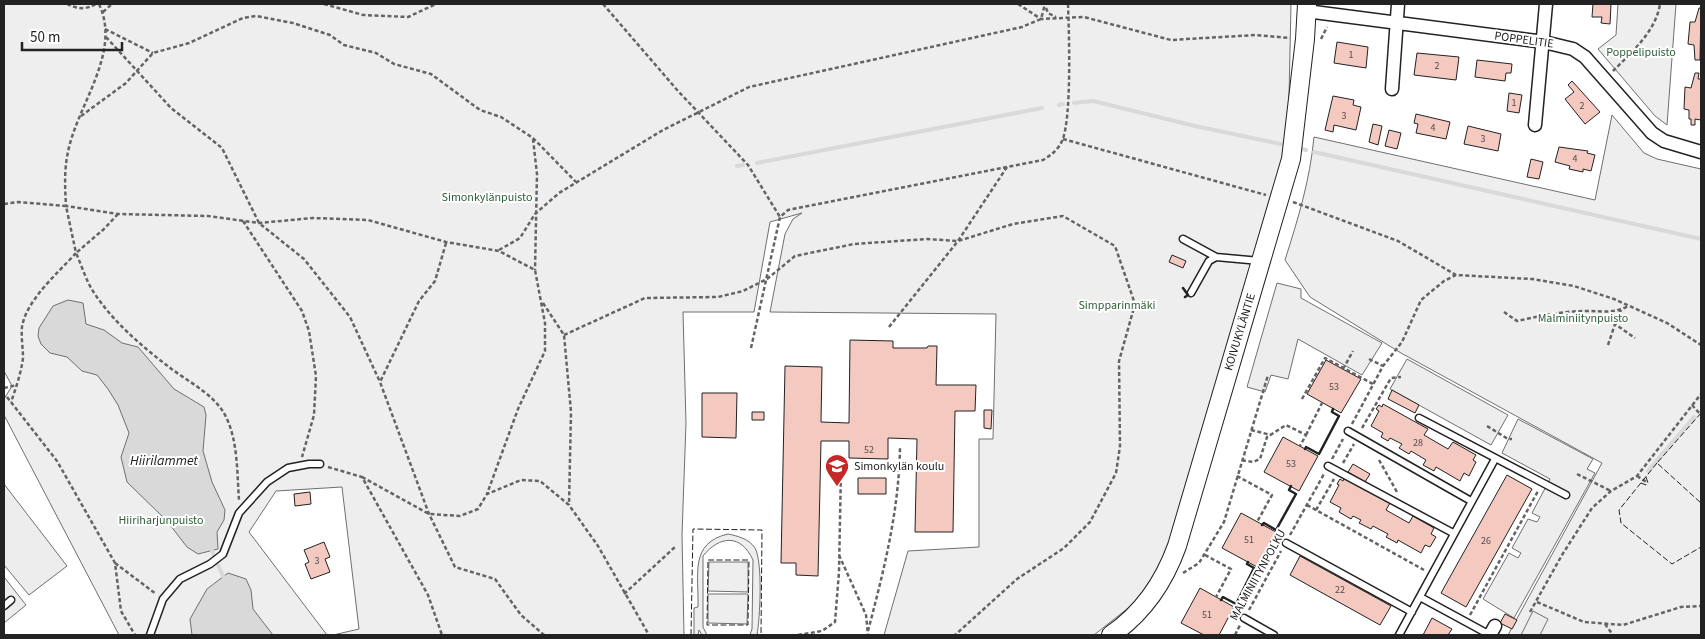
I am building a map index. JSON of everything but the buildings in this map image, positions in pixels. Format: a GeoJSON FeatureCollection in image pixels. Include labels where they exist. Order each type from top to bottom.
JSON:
{"type":"FeatureCollection","features":[{"type":"Feature","properties":{"kind":"main road","name":"KOIVUKYLÄNTIE"},"geometry":{"type":"LineString","coordinates":[[1111,635],[1143,606],[1159,586],[1170,565],[1262,261],[1288,201],[1306,7]]}},
{"type":"Feature","properties":{"kind":"street"},"geometry":{"type":"LineString","coordinates":[[1392,90],[1398,4]]}},
{"type":"Feature","properties":{"kind":"street"},"geometry":{"type":"LineString","coordinates":[[1535,125],[1546,4]]}},
{"type":"Feature","properties":{"kind":"street","name":"POPPELITIE"},"geometry":{"type":"LineString","coordinates":[[1306,7],[1396,23],[1544,42],[1573,49],[1585,58],[1652,133],[1664,141],[1701,152]]}},
{"type":"Feature","properties":{"kind":"lane"},"geometry":{"type":"LineString","coordinates":[[1183,239],[1216,257],[1262,261]]}},
{"type":"Feature","properties":{"kind":"lane"},"geometry":{"type":"LineString","coordinates":[[1191,293],[1209,261],[1216,257]]}},
{"type":"Feature","properties":{"kind":"lane"},"geometry":{"type":"LineString","coordinates":[[1419,418],[1566,495]]}},
{"type":"Feature","properties":{"kind":"lane"},"geometry":{"type":"LineString","coordinates":[[1348,431],[1471,501]]}},
{"type":"Feature","properties":{"kind":"lane"},"geometry":{"type":"LineString","coordinates":[[1399,635],[1495,459]]}},
{"type":"Feature","properties":{"kind":"lane"},"geometry":{"type":"LineString","coordinates":[[150,635],[164,599],[180,580],[210,564],[223,554],[239,513],[267,482],[288,468],[320,464]]}},
{"type":"Feature","properties":{"kind":"lane"},"geometry":{"type":"LineString","coordinates":[[1328,466],[1453,534]]}},
{"type":"Feature","properties":{"kind":"lane"},"geometry":{"type":"LineString","coordinates":[[1286,543],[1412,612]]}},
{"type":"Feature","properties":{"kind":"lane"},"geometry":{"type":"LineString","coordinates":[[1420,597],[1466,622],[1492,632]]}},
{"type":"Feature","properties":{"kind":"lane"},"geometry":{"type":"LineString","coordinates":[[4,606],[11,600]]}},
{"type":"Feature","properties":{"kind":"lane"},"geometry":{"type":"LineString","coordinates":[[1244,618],[1274,635]]}},
{"type":"Feature","properties":{"kind":"path"},"geometry":{"type":"LineString","coordinates":[[67,4],[75,8],[89,8],[97,4],[103,12],[106,38],[99,67],[68,150],[65,178],[66,206],[76,253],[91,287],[116,321],[168,367],[214,400],[222,410],[230,427],[236,461],[239,513]]}},
{"type":"Feature","properties":{"kind":"path"},"geometry":{"type":"LineString","coordinates":[[103,12],[112,4]]}},
{"type":"Feature","properties":{"kind":"path"},"geometry":{"type":"LineString","coordinates":[[324,4],[363,15],[408,17],[436,4]]}},
{"type":"Feature","properties":{"kind":"path"},"geometry":{"type":"LineString","coordinates":[[603,4],[698,112],[748,165],[780,217]]}},
{"type":"Feature","properties":{"kind":"path"},"geometry":{"type":"LineString","coordinates":[[1018,4],[1041,19]]}},
{"type":"Feature","properties":{"kind":"path"},"geometry":{"type":"LineString","coordinates":[[1041,19],[1045,4]]}},
{"type":"Feature","properties":{"kind":"path"},"geometry":{"type":"LineString","coordinates":[[1045,4],[1048,14],[1056,18]]}},
{"type":"Feature","properties":{"kind":"path"},"geometry":{"type":"LineString","coordinates":[[750,348],[780,217],[788,210],[1043,160],[1054,152],[1063,139],[1068,113],[1068,4]]}},
{"type":"Feature","properties":{"kind":"path"},"geometry":{"type":"LineString","coordinates":[[1613,72],[1653,24],[1660,4]]}},
{"type":"Feature","properties":{"kind":"path"},"geometry":{"type":"LineString","coordinates":[[80,117],[126,83],[153,53],[189,43],[243,18],[256,16],[274,19],[330,36],[344,45],[376,54],[394,64],[431,74],[480,110],[501,117],[533,138],[576,182]]}},
{"type":"Feature","properties":{"kind":"path"},"geometry":{"type":"LineString","coordinates":[[499,251],[520,238],[535,214],[559,193],[698,112],[749,87],[1022,27],[1041,19],[1068,16],[1102,21],[1171,40],[1255,36],[1291,38]]}},
{"type":"Feature","properties":{"kind":"path"},"geometry":{"type":"LineString","coordinates":[[105,29],[153,53]]}},
{"type":"Feature","properties":{"kind":"path"},"geometry":{"type":"LineString","coordinates":[[106,38],[170,108],[222,148],[259,224],[304,259],[350,318],[380,382],[429,514],[455,568],[495,579],[521,615],[544,635]]}},
{"type":"Feature","properties":{"kind":"path"},"geometry":{"type":"LineString","coordinates":[[320,464],[362,478],[429,514],[460,516],[478,510],[487,494],[518,409],[545,351],[542,301],[536,270],[535,214],[537,174],[533,138]]}},
{"type":"Feature","properties":{"kind":"path"},"geometry":{"type":"LineString","coordinates":[[1063,139],[1288,201],[1398,241],[1456,275],[1532,279],[1574,286],[1667,323],[1701,346]]}},
{"type":"Feature","properties":{"kind":"path"},"geometry":{"type":"LineString","coordinates":[[889,327],[958,241],[1008,167]]}},
{"type":"Feature","properties":{"kind":"path"},"geometry":{"type":"LineString","coordinates":[[4,204],[18,202],[66,206],[118,214],[208,216],[259,224],[313,218],[368,220],[446,242],[499,251],[536,270]]}},
{"type":"Feature","properties":{"kind":"path"},"geometry":{"type":"LineString","coordinates":[[11,402],[17,386],[23,358],[22,326],[38,294],[76,253],[104,230],[118,214]]}},
{"type":"Feature","properties":{"kind":"path"},"geometry":{"type":"LineString","coordinates":[[564,335],[645,298],[718,297],[743,291],[767,279],[795,256],[854,244],[927,239],[958,241],[1013,224],[1063,216],[1115,246],[1135,304],[1119,361],[1120,446],[1116,474],[1090,522],[1064,548],[1017,580],[955,635]]}},
{"type":"Feature","properties":{"kind":"path"},"geometry":{"type":"LineString","coordinates":[[243,221],[302,311],[309,331],[316,376],[314,416],[300,466]]}},
{"type":"Feature","properties":{"kind":"path"},"geometry":{"type":"LineString","coordinates":[[380,382],[419,302],[435,281],[446,242]]}},
{"type":"Feature","properties":{"kind":"path","name":"MALMINIITYNPOLKU"},"geometry":{"type":"LineString","coordinates":[[1235,635],[1382,366],[1402,342],[1421,300],[1444,281],[1456,275]]}},
{"type":"Feature","properties":{"kind":"path"},"geometry":{"type":"LineString","coordinates":[[542,301],[564,335],[571,412],[569,505]]}},
{"type":"Feature","properties":{"kind":"path"},"geometry":{"type":"LineString","coordinates":[[1504,312],[1517,321],[1544,314],[1586,311],[1605,313],[1621,310],[1628,306]]}},
{"type":"Feature","properties":{"kind":"path"},"geometry":{"type":"LineString","coordinates":[[1608,345],[1621,310]]}},
{"type":"Feature","properties":{"kind":"path"},"geometry":{"type":"LineString","coordinates":[[1615,324],[1635,338]]}},
{"type":"Feature","properties":{"kind":"path"},"geometry":{"type":"LineString","coordinates":[[1344,369],[1353,351]]}},
{"type":"Feature","properties":{"kind":"path"},"geometry":{"type":"LineString","coordinates":[[1302,400],[1326,358],[1373,384]]}},
{"type":"Feature","properties":{"kind":"path"},"geometry":{"type":"LineString","coordinates":[[1369,359],[1382,366]]}},
{"type":"Feature","properties":{"kind":"path"},"geometry":{"type":"LineString","coordinates":[[1181,575],[1199,563],[1224,522],[1268,375]]}},
{"type":"Feature","properties":{"kind":"path"},"geometry":{"type":"LineString","coordinates":[[4,388],[17,386]]}},
{"type":"Feature","properties":{"kind":"path"},"geometry":{"type":"LineString","coordinates":[[1530,612],[1562,555],[1592,508],[1611,492],[1637,476],[1701,394]]}},
{"type":"Feature","properties":{"kind":"path"},"geometry":{"type":"LineString","coordinates":[[6,398],[57,462],[115,564],[120,611],[135,635]]}},
{"type":"Feature","properties":{"kind":"path"},"geometry":{"type":"LineString","coordinates":[[1300,446],[1322,403]]}},
{"type":"Feature","properties":{"kind":"path"},"geometry":{"type":"LineString","coordinates":[[1692,405],[1701,415]]}},
{"type":"Feature","properties":{"kind":"path"},"geometry":{"type":"LineString","coordinates":[[1242,460],[1253,462],[1260,459],[1267,438],[1286,425],[1306,435]]}},
{"type":"Feature","properties":{"kind":"path"},"geometry":{"type":"LineString","coordinates":[[1487,426],[1508,439],[1512,439]]}},
{"type":"Feature","properties":{"kind":"path"},"geometry":{"type":"LineString","coordinates":[[1251,430],[1271,435]]}},
{"type":"Feature","properties":{"kind":"path"},"geometry":{"type":"LineString","coordinates":[[1368,442],[1406,508]]}},
{"type":"Feature","properties":{"kind":"path"},"geometry":{"type":"LineString","coordinates":[[868,633],[890,547],[899,485],[900,448]]}},
{"type":"Feature","properties":{"kind":"path"},"geometry":{"type":"LineString","coordinates":[[798,635],[822,631],[835,622],[841,468]]}},
{"type":"Feature","properties":{"kind":"path"},"geometry":{"type":"LineString","coordinates":[[1577,474],[1611,492]]}},
{"type":"Feature","properties":{"kind":"path"},"geometry":{"type":"LineString","coordinates":[[1237,476],[1272,495],[1257,522]]}},
{"type":"Feature","properties":{"kind":"path"},"geometry":{"type":"LineString","coordinates":[[1637,476],[1648,484]]}},
{"type":"Feature","properties":{"kind":"path"},"geometry":{"type":"LineString","coordinates":[[362,478],[428,595],[442,635]]}},
{"type":"Feature","properties":{"kind":"path"},"geometry":{"type":"LineString","coordinates":[[487,494],[521,480],[540,481],[569,505],[598,546],[649,635]]}},
{"type":"Feature","properties":{"kind":"path"},"geometry":{"type":"LineString","coordinates":[[1466,622],[1543,483]]}},
{"type":"Feature","properties":{"kind":"path"},"geometry":{"type":"LineString","coordinates":[[1307,505],[1431,574]]}},
{"type":"Feature","properties":{"kind":"path"},"geometry":{"type":"LineString","coordinates":[[624,594],[675,547]]}},
{"type":"Feature","properties":{"kind":"path"},"geometry":{"type":"LineString","coordinates":[[839,554],[866,615],[868,633]]}},
{"type":"Feature","properties":{"kind":"path"},"geometry":{"type":"LineString","coordinates":[[1205,555],[1231,569],[1216,597]]}},
{"type":"Feature","properties":{"kind":"path"},"geometry":{"type":"LineString","coordinates":[[115,564],[164,599]]}},
{"type":"Feature","properties":{"kind":"path"},"geometry":{"type":"LineString","coordinates":[[1537,602],[1584,622],[1623,626],[1681,607],[1701,606]]}},
{"type":"Feature","properties":{"kind":"path"},"geometry":{"type":"LineString","coordinates":[[1604,624],[1612,635]]}},
{"type":"Feature","properties":{"kind":"green space","name":"Simonkylänpuisto"},"geometry":{"type":"Polygon","coordinates":[[[4,4],[1291,4],[1288,144],[1230,348],[1163,562],[1137,601],[1094,635],[884,635],[908,551],[979,547],[979,439],[993,439],[996,314],[770,312],[785,234],[793,219],[802,213],[770,222],[754,312],[683,312],[686,423],[682,535],[684,635],[333,635],[359,629],[342,487],[276,491],[249,532],[327,635],[119,635],[4,415],[4,399],[12,386],[4,371],[4,4]]]}},
{"type":"Feature","properties":{"kind":"green space","name":"Poppelipuisto"},"geometry":{"type":"Polygon","coordinates":[[[1618,4],[1676,4],[1667,125],[1655,116],[1598,49],[1616,35],[1618,4]]]}},
{"type":"Feature","properties":{"kind":"green space","name":"Malminiitynpuisto"},"geometry":{"type":"Polygon","coordinates":[[[1612,115],[1644,153],[1657,159],[1701,169],[1701,635],[1508,635],[1602,463],[1401,353],[1310,297],[1285,260],[1299,214],[1314,137],[1595,200],[1612,115]]]}},
{"type":"Feature","properties":{"kind":"green space"},"geometry":{"type":"Polygon","coordinates":[[[728,534],[750,542],[758,555],[760,591],[757,635],[750,635],[752,629],[753,560],[743,545],[730,540],[716,544],[703,556],[703,627],[707,635],[702,635],[699,630],[698,635],[694,635],[694,608],[698,607],[698,572],[702,553],[707,545],[716,538],[728,534]]]}},
{"type":"Feature","properties":{"kind":"green space"},"geometry":{"type":"Polygon","coordinates":[[[709,562],[748,562],[748,592],[708,591],[709,562]]]}},
{"type":"Feature","properties":{"kind":"green space"},"geometry":{"type":"Polygon","coordinates":[[[708,594],[748,594],[747,624],[708,623],[708,594]]]}},
{"type":"Feature","properties":{"kind":"shaded area"},"geometry":{"type":"Polygon","coordinates":[[[1277,283],[1301,289],[1301,298],[1382,343],[1362,375],[1298,339],[1288,379],[1271,375],[1265,392],[1247,387],[1277,283]]]}},
{"type":"Feature","properties":{"kind":"shaded area"},"geometry":{"type":"Polygon","coordinates":[[[1407,359],[1508,415],[1491,445],[1390,389],[1407,359]]]}},
{"type":"Feature","properties":{"kind":"shaded area"},"geometry":{"type":"Polygon","coordinates":[[[1518,419],[1593,459],[1587,469],[1595,473],[1514,618],[1483,599],[1509,553],[1518,558],[1521,553],[1512,548],[1528,519],[1537,522],[1540,517],[1532,513],[1550,479],[1502,453],[1518,419]]]}},
{"type":"Feature","properties":{"kind":"shaded area"},"geometry":{"type":"Polygon","coordinates":[[[4,484],[67,566],[29,595],[4,565],[4,484]]]}},
{"type":"Feature","properties":{"kind":"shaded area"},"geometry":{"type":"Polygon","coordinates":[[[4,577],[26,605],[4,623],[4,577]]]}},
{"type":"Feature","properties":{"kind":"shaded area"},"geometry":{"type":"Polygon","coordinates":[[[1533,611],[1548,619],[1540,635],[1521,635],[1533,611]]]}},
{"type":"Feature","properties":{"kind":"water","name":"Hiirilammet"},"geometry":{"type":"Polygon","coordinates":[[[68,300],[83,303],[86,324],[104,330],[122,343],[138,347],[174,389],[204,407],[206,415],[203,451],[212,482],[225,510],[224,520],[217,532],[218,549],[198,554],[187,547],[167,521],[127,482],[121,457],[129,433],[118,405],[97,375],[82,371],[67,357],[50,353],[41,344],[38,336],[39,328],[53,306],[68,300]]]}},
{"type":"Feature","properties":{"kind":"water"},"geometry":{"type":"Polygon","coordinates":[[[228,573],[246,579],[251,590],[253,609],[273,635],[192,635],[190,619],[207,589],[228,573]]]}},
{"type":"Feature","properties":{"kind":"waterway"},"geometry":{"type":"LineString","coordinates":[[1074,103],[1093,101],[1195,126],[1281,144]]}},
{"type":"Feature","properties":{"kind":"waterway"},"geometry":{"type":"LineString","coordinates":[[1059,105],[1063,104]]}},
{"type":"Feature","properties":{"kind":"waterway"},"geometry":{"type":"LineString","coordinates":[[757,163],[1042,108]]}},
{"type":"Feature","properties":{"kind":"waterway"},"geometry":{"type":"LineString","coordinates":[[1302,149],[1306,150]]}},
{"type":"Feature","properties":{"kind":"waterway"},"geometry":{"type":"LineString","coordinates":[[1314,152],[1701,239]]}},
{"type":"Feature","properties":{"kind":"waterway"},"geometry":{"type":"LineString","coordinates":[[737,166],[743,165]]}},
{"type":"Feature","properties":{"kind":"waterway"},"geometry":{"type":"LineString","coordinates":[[1648,471],[1694,417]]}},
{"type":"Feature","properties":{"kind":"waterway"},"geometry":{"type":"LineString","coordinates":[[212,551],[214,556]]}},
{"type":"Feature","properties":{"kind":"waterway"},"geometry":{"type":"LineString","coordinates":[[218,565],[223,576]]}},
{"type":"Feature","properties":{"kind":"fence"},"geometry":{"type":"LineString","coordinates":[[1701,413],[1657,463],[1701,503]]}},
{"type":"Feature","properties":{"kind":"fence"},"geometry":{"type":"LineString","coordinates":[[1657,463],[1619,510],[1621,523],[1672,564],[1701,547]]}},
{"type":"Feature","properties":{"kind":"fence"},"geometry":{"type":"LineString","coordinates":[[1641,483],[1646,485],[1648,483],[1646,477]]}},
{"type":"Feature","properties":{"kind":"fence"},"geometry":{"type":"LineString","coordinates":[[691,635],[693,529],[762,530],[761,635]]}},
{"type":"Feature","properties":{"kind":"fence"},"geometry":{"type":"LineString","coordinates":[[708,560],[749,560],[748,625],[707,625],[708,560]]}},
{"type":"Feature","properties":{"kind":"wall"},"geometry":{"type":"LineString","coordinates":[[1183,288],[1188,295],[1185,297]]}},
{"type":"Feature","properties":{"kind":"wall"},"geometry":{"type":"LineString","coordinates":[[1305,449],[1306,447],[1319,454],[1339,416],[1332,412],[1333,409]]}},
{"type":"Feature","properties":{"kind":"wall"},"geometry":{"type":"LineString","coordinates":[[1262,525],[1264,523],[1276,530],[1296,494],[1289,490],[1291,486]]}},
{"type":"Feature","properties":{"kind":"wall"},"geometry":{"type":"LineString","coordinates":[[1221,600],[1223,597],[1236,604],[1254,568],[1247,564],[1248,562]]}},
{"type":"Feature","properties":{"kind":"place","name":"Simonkylän koulu"},"geometry":{"type":"Point","coordinates":[837,487]}},
{"type":"Feature","properties":{"kind":"park label","name":"Simpparinmäki"},"geometry":{"type":"Point","coordinates":[1117,305]}},
{"type":"Feature","properties":{"kind":"park label","name":"Hiiriharjunpuisto"},"geometry":{"type":"Point","coordinates":[161,520]}}]}
